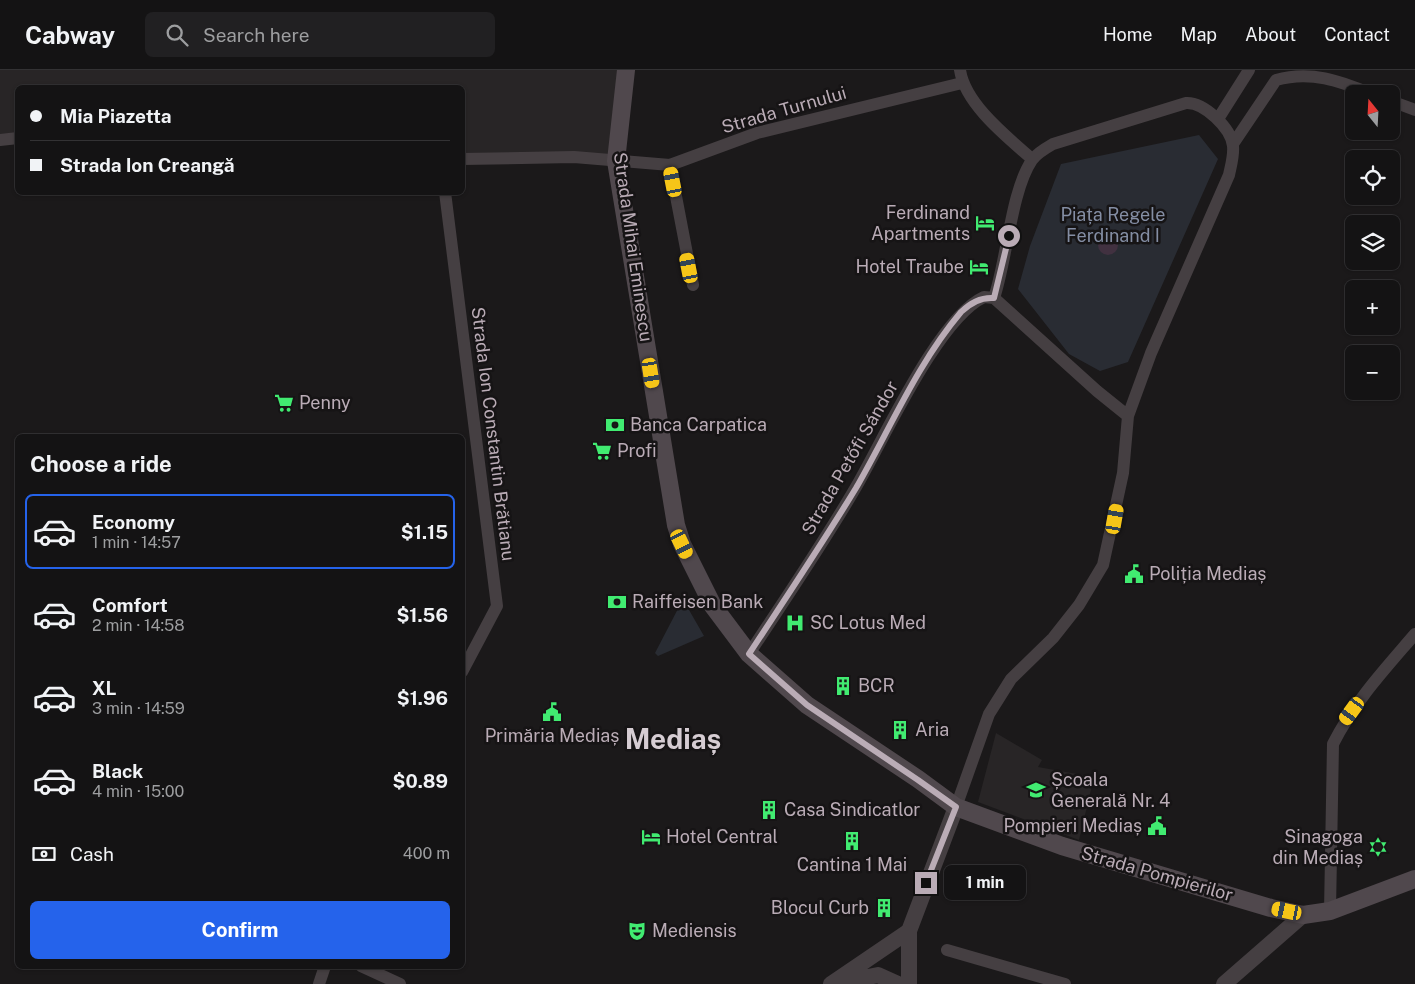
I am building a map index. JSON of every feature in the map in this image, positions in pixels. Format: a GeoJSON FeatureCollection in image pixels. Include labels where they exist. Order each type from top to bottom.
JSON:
{"type":"FeatureCollection","features":[{"type":"Feature","properties":{"kind":"main road","name":"Strada Mihai Eminescu"},"geometry":{"type":"LineString","coordinates":[[626,70],[616,161],[676,525],[682,544],[713,606],[749,654],[807,705],[956,807]]}},
{"type":"Feature","properties":{"kind":"main road","name":"Strada Pompierilor"},"geometry":{"type":"LineString","coordinates":[[956,807],[1062,846],[1271,908],[1303,914],[1330,911],[1415,879]]}},
{"type":"Feature","properties":{"kind":"street"},"geometry":{"type":"LineString","coordinates":[[960,70],[962,83],[992,123],[1032,159]]}},
{"type":"Feature","properties":{"kind":"street"},"geometry":{"type":"LineString","coordinates":[[1218,119],[1249,70]]}},
{"type":"Feature","properties":{"kind":"street"},"geometry":{"type":"LineString","coordinates":[[909,984],[909,931],[989,714],[1012,679],[1058,631],[1079,605],[1103,565],[1123,472],[1128,416],[1151,353],[1229,174],[1233,144],[1276,80],[1287,75],[1316,73],[1348,85]]}},
{"type":"Feature","properties":{"kind":"street","name":"Strada Turnului"},"geometry":{"type":"LineString","coordinates":[[465,159],[574,157],[670,165],[757,133],[962,83]]}},
{"type":"Feature","properties":{"kind":"street"},"geometry":{"type":"LineString","coordinates":[[1128,416],[1097,391],[994,298],[1021,182],[1032,159],[1053,144],[1186,103],[1201,105],[1218,119],[1233,144]]}},
{"type":"Feature","properties":{"kind":"street"},"geometry":{"type":"LineString","coordinates":[[1400,104],[1415,110]]}},
{"type":"Feature","properties":{"kind":"street"},"geometry":{"type":"LineString","coordinates":[[0,140],[15,138]]}},
{"type":"Feature","properties":{"kind":"street"},"geometry":{"type":"LineString","coordinates":[[670,165],[693,285]]}},
{"type":"Feature","properties":{"kind":"street","name":"Strada Ion Constantin Brătianu"},"geometry":{"type":"LineString","coordinates":[[445,195],[497,606],[465,666]]}},
{"type":"Feature","properties":{"kind":"street","name":"Strada Petőfi Sándor"},"geometry":{"type":"LineString","coordinates":[[749,654],[856,487],[909,390],[934,350],[962,312],[984,297],[994,298]]}},
{"type":"Feature","properties":{"kind":"street"},"geometry":{"type":"LineString","coordinates":[[1330,911],[1331,754],[1333,744],[1343,723],[1380,673],[1415,634]]}},
{"type":"Feature","properties":{"kind":"street"},"geometry":{"type":"LineString","coordinates":[[1224,984],[1303,914]]}},
{"type":"Feature","properties":{"kind":"street"},"geometry":{"type":"LineString","coordinates":[[831,984],[909,931]]}},
{"type":"Feature","properties":{"kind":"street"},"geometry":{"type":"LineString","coordinates":[[947,950],[1065,984]]}},
{"type":"Feature","properties":{"kind":"street"},"geometry":{"type":"LineString","coordinates":[[319,984],[323,969]]}},
{"type":"Feature","properties":{"kind":"street"},"geometry":{"type":"LineString","coordinates":[[368,969],[400,984]]}},
{"type":"Feature","properties":{"kind":"street"},"geometry":{"type":"LineString","coordinates":[[836,984],[878,975],[898,984]]}},
{"type":"Feature","properties":{"kind":"shaded area"},"geometry":{"type":"Polygon","coordinates":[[[0,70],[631,70],[616,161],[465,159],[465,85],[15,85],[15,139],[0,140],[0,70]]]}},
{"type":"Feature","properties":{"kind":"shaded area"},"geometry":{"type":"Polygon","coordinates":[[[1104,235],[1112,235],[1118,241],[1118,249],[1112,255],[1104,255],[1098,249],[1098,241],[1104,235]]]}},
{"type":"Feature","properties":{"kind":"shaded area","name":"Școala Generală Nr. 4"},"geometry":{"type":"Polygon","coordinates":[[[996,733],[1042,760],[1038,767],[1094,777],[1079,840],[978,802],[996,733]]]}},
{"type":"Feature","properties":{"kind":"green space","name":"Piața Regele Ferdinand I"},"geometry":{"type":"Polygon","coordinates":[[[1199,135],[1218,159],[1128,362],[1100,371],[1069,354],[1018,289],[1030,246],[1061,164],[1199,135]]]}},
{"type":"Feature","properties":{"kind":"green space"},"geometry":{"type":"Polygon","coordinates":[[[681,603],[685,603],[704,636],[658,656],[655,653],[681,603]]]}},
{"type":"Feature","properties":{"kind":"place","name":"Ferdinand Apartments"},"geometry":{"type":"Point","coordinates":[985,223]}},
{"type":"Feature","properties":{"kind":"place","name":"Hotel Traube"},"geometry":{"type":"Point","coordinates":[979,267]}},
{"type":"Feature","properties":{"kind":"place","name":"Penny"},"geometry":{"type":"Point","coordinates":[284,403]}},
{"type":"Feature","properties":{"kind":"place","name":"Banca Carpatica"},"geometry":{"type":"Point","coordinates":[615,425]}},
{"type":"Feature","properties":{"kind":"place","name":"Profi"},"geometry":{"type":"Point","coordinates":[602,451]}},
{"type":"Feature","properties":{"kind":"place","name":"Poliția Mediaș"},"geometry":{"type":"Point","coordinates":[1134,574]}},
{"type":"Feature","properties":{"kind":"place","name":"Raiffeisen Bank"},"geometry":{"type":"Point","coordinates":[617,602]}},
{"type":"Feature","properties":{"kind":"place","name":"SC Lotus Med"},"geometry":{"type":"Point","coordinates":[795,623]}},
{"type":"Feature","properties":{"kind":"place","name":"BCR"},"geometry":{"type":"Point","coordinates":[843,686]}},
{"type":"Feature","properties":{"kind":"place","name":"Primăria Mediaș"},"geometry":{"type":"Point","coordinates":[552,712]}},
{"type":"Feature","properties":{"kind":"place","name":"Aria"},"geometry":{"type":"Point","coordinates":[900,730]}},
{"type":"Feature","properties":{"kind":"place","name":"Școala Generală Nr. 4"},"geometry":{"type":"Point","coordinates":[1036,790]}},
{"type":"Feature","properties":{"kind":"place","name":"Casa Sindicatlor"},"geometry":{"type":"Point","coordinates":[769,810]}},
{"type":"Feature","properties":{"kind":"place","name":"Pompieri Mediaș"},"geometry":{"type":"Point","coordinates":[1157,826]}},
{"type":"Feature","properties":{"kind":"place","name":"Hotel Central"},"geometry":{"type":"Point","coordinates":[651,837]}},
{"type":"Feature","properties":{"kind":"place","name":"Cantina 1 Mai"},"geometry":{"type":"Point","coordinates":[852,841]}},
{"type":"Feature","properties":{"kind":"place","name":"Sinagoga din Mediaș"},"geometry":{"type":"Point","coordinates":[1378,847]}},
{"type":"Feature","properties":{"kind":"place","name":"Blocul Curb"},"geometry":{"type":"Point","coordinates":[884,908]}},
{"type":"Feature","properties":{"kind":"place","name":"Mediensis"},"geometry":{"type":"Point","coordinates":[637,931]}},
{"type":"Feature","properties":{"kind":"district","name":"Mediaș"},"geometry":{"type":"Point","coordinates":[673,739]}},
{"type":"Feature","properties":{"kind":"route"},"geometry":{"type":"LineString","coordinates":[[926,883],[956,807],[807,705],[776,680],[749,654],[856,487],[909,390],[934,350],[962,312],[975,301],[984,297],[994,298],[1009,236]]}}]}
